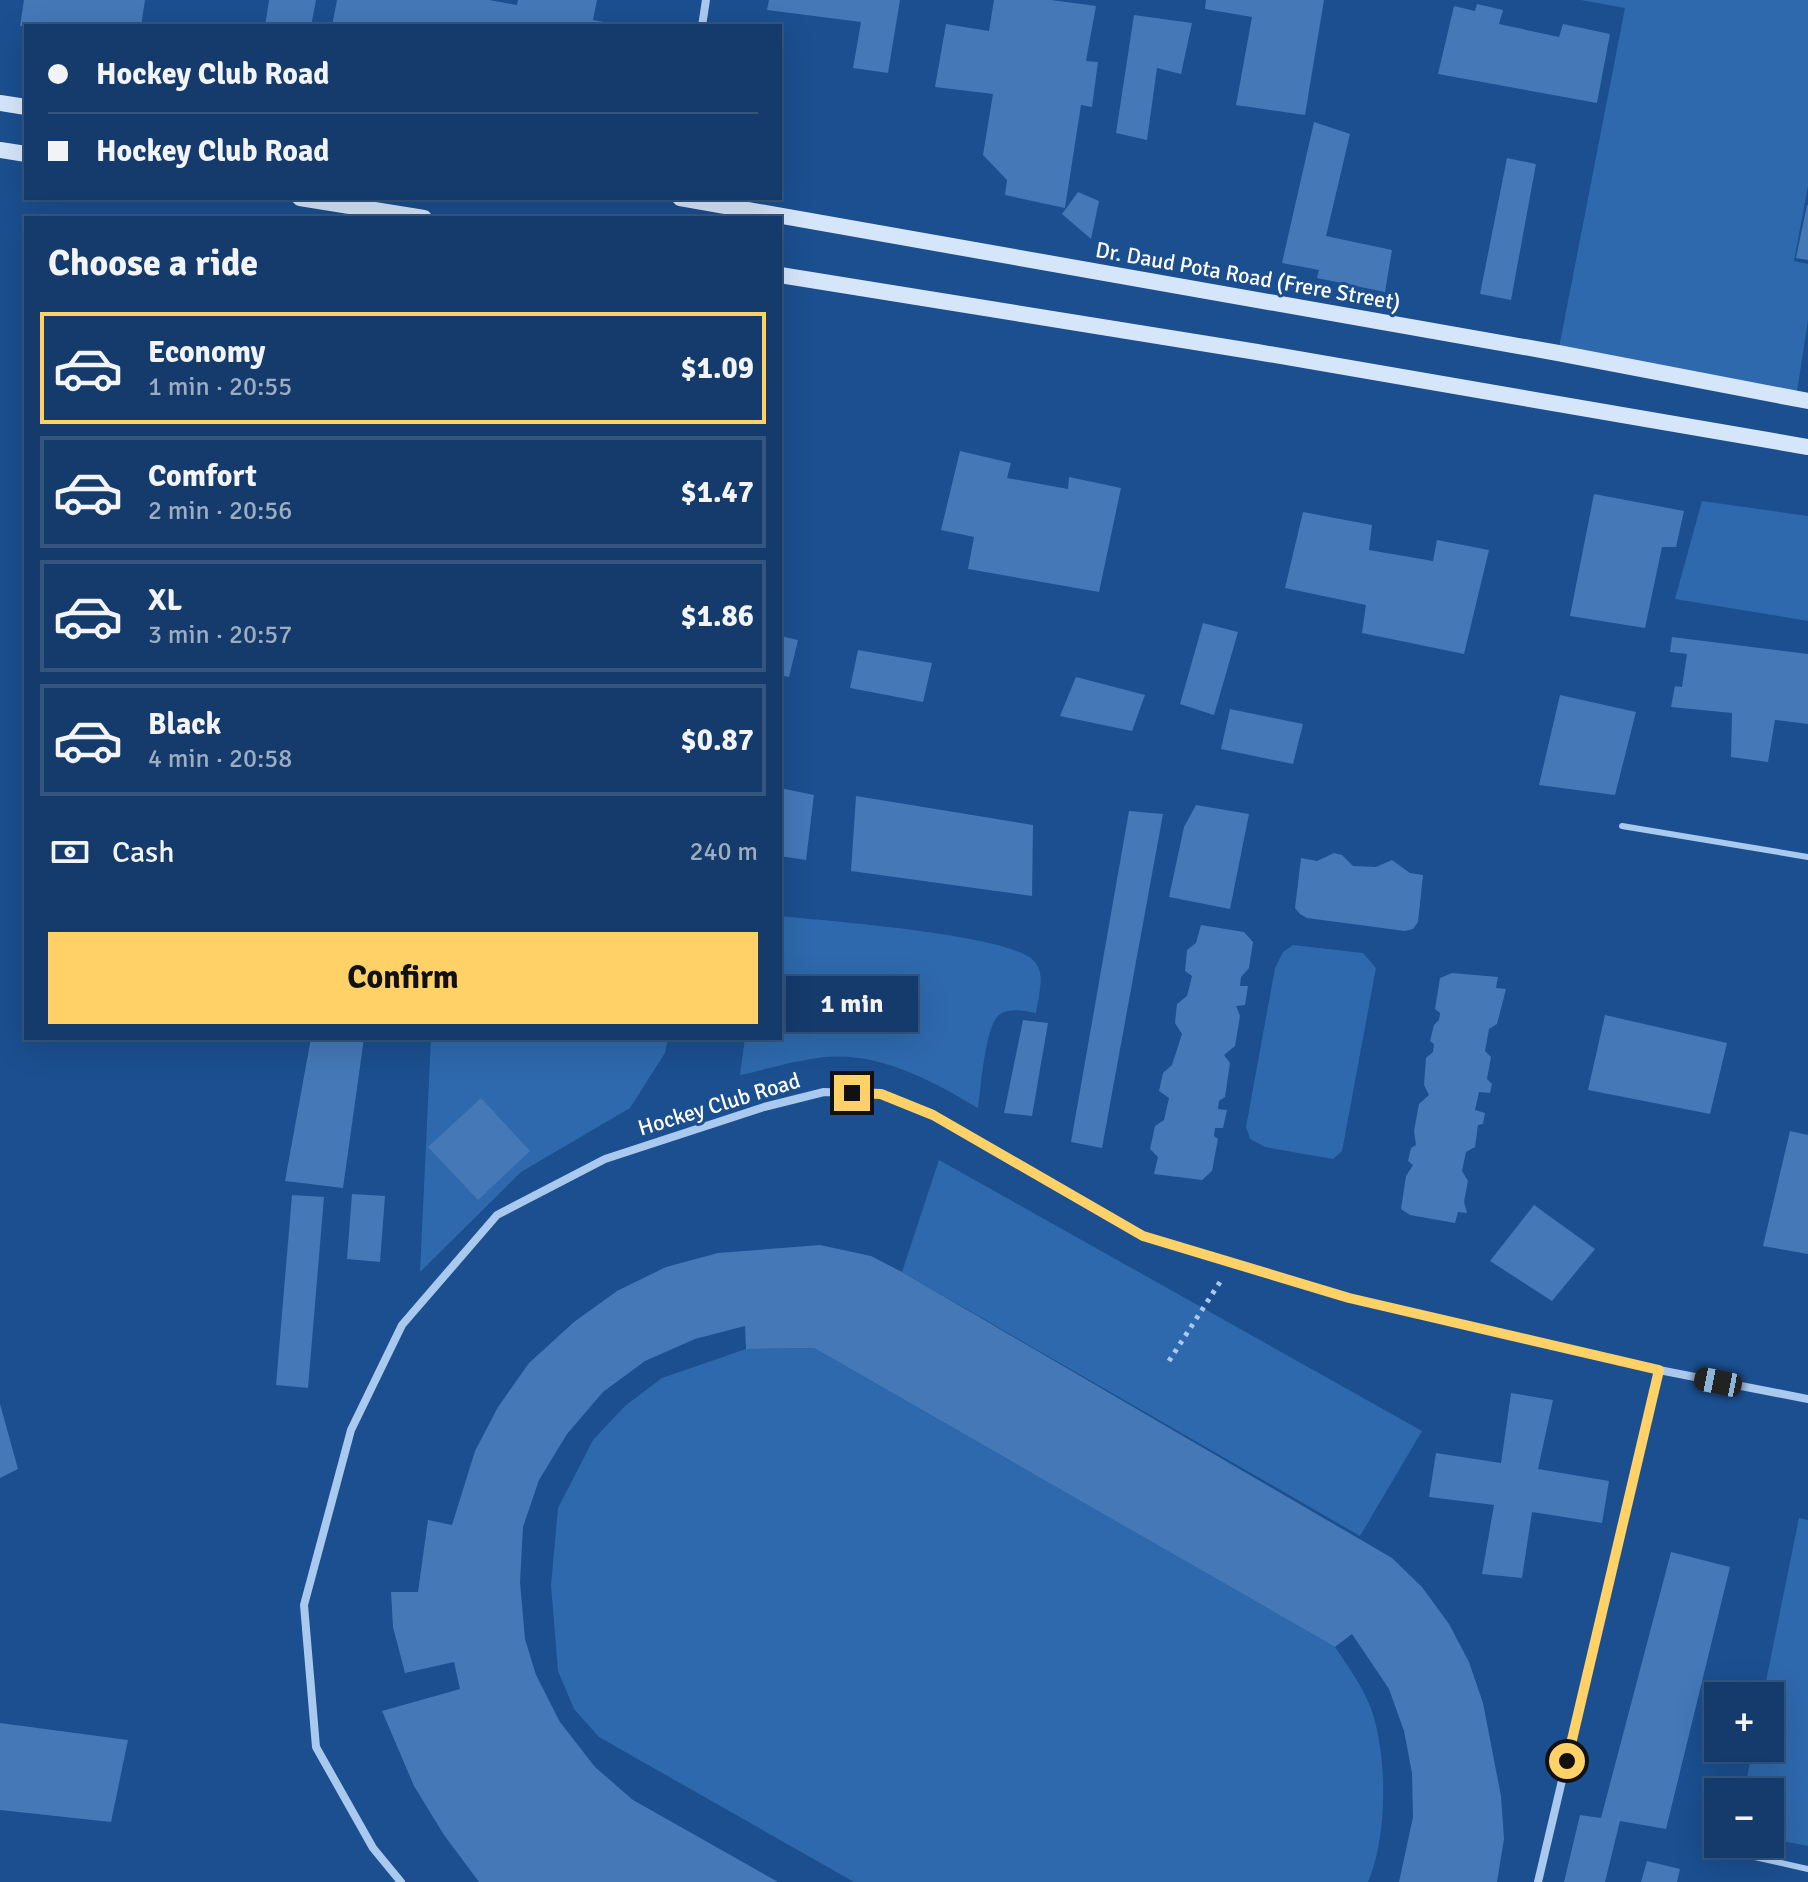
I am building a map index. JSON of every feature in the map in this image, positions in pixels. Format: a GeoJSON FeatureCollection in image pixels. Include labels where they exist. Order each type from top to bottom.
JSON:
{"type":"FeatureCollection","features":[{"type":"Feature","properties":{"kind":"main road"},"geometry":{"type":"LineString","coordinates":[[0,103],[24,107]]}},
{"type":"Feature","properties":{"kind":"main road"},"geometry":{"type":"LineString","coordinates":[[0,150],[24,154]]}},
{"type":"Feature","properties":{"kind":"main road"},"geometry":{"type":"LineString","coordinates":[[312,200],[412,216]]}},
{"type":"Feature","properties":{"kind":"main road","name":"Dr. Daud Pota Road (Frere Street)"},"geometry":{"type":"LineString","coordinates":[[691,200],[1558,353],[1808,401]]}},
{"type":"Feature","properties":{"kind":"main road"},"geometry":{"type":"LineString","coordinates":[[782,275],[1257,352],[1808,447]]}},
{"type":"Feature","properties":{"kind":"street"},"geometry":{"type":"LineString","coordinates":[[702,24],[706,0]]}},
{"type":"Feature","properties":{"kind":"street","name":"Hockey Club Road"},"geometry":{"type":"LineString","coordinates":[[401,1882],[373,1848],[316,1747],[304,1605],[351,1430],[402,1325],[497,1215],[605,1159],[693,1129],[824,1092],[881,1094],[933,1115],[1143,1236],[1349,1298],[1659,1370],[1808,1399]]}},
{"type":"Feature","properties":{"kind":"street"},"geometry":{"type":"LineString","coordinates":[[1538,1882],[1659,1370]]}},
{"type":"Feature","properties":{"kind":"lane"},"geometry":{"type":"LineString","coordinates":[[1622,826],[1808,857]]}},
{"type":"Feature","properties":{"kind":"lane"},"geometry":{"type":"LineString","coordinates":[[1759,1858],[1808,1869]]}},
{"type":"Feature","properties":{"kind":"path"},"geometry":{"type":"LineString","coordinates":[[1169,1361],[1233,1261]]}},
{"type":"Feature","properties":{"kind":"shaded area"},"geometry":{"type":"Polygon","coordinates":[[[1581,0],[1808,0],[1808,186],[1794,261],[1808,264],[1808,320],[1796,398],[1558,353],[1625,8],[1581,0]]]}},
{"type":"Feature","properties":{"kind":"shaded area"},"geometry":{"type":"Polygon","coordinates":[[[1702,501],[1808,516],[1808,621],[1675,599],[1702,501]]]}},
{"type":"Feature","properties":{"kind":"shaded area"},"geometry":{"type":"Polygon","coordinates":[[[782,916],[873,925],[989,943],[1033,960],[1040,971],[1036,1013],[1007,1011],[994,1021],[987,1044],[978,1108],[905,1070],[866,1059],[825,1057],[740,1075],[745,1040],[782,1040],[782,916]]]}},
{"type":"Feature","properties":{"kind":"shaded area"},"geometry":{"type":"Polygon","coordinates":[[[1293,945],[1363,953],[1376,968],[1342,1151],[1333,1159],[1265,1147],[1250,1139],[1246,1127],[1275,968],[1283,952],[1293,945]]]}},
{"type":"Feature","properties":{"kind":"shaded area"},"geometry":{"type":"Polygon","coordinates":[[[431,1040],[668,1040],[665,1053],[630,1108],[521,1172],[420,1272],[431,1040]]]}},
{"type":"Feature","properties":{"kind":"shaded area"},"geometry":{"type":"Polygon","coordinates":[[[939,1160],[1422,1431],[1360,1536],[902,1272],[939,1160]]]}},
{"type":"Feature","properties":{"kind":"shaded area"},"geometry":{"type":"Polygon","coordinates":[[[814,1348],[1335,1647],[1370,1706],[1380,1747],[1382,1818],[1375,1863],[1368,1882],[854,1882],[599,1737],[574,1709],[558,1671],[551,1585],[558,1508],[593,1440],[625,1406],[662,1378],[746,1349],[814,1348]]]}},
{"type":"Feature","properties":{"kind":"shaded area"},"geometry":{"type":"Polygon","coordinates":[[[1799,1518],[1808,1520],[1808,1846],[1784,1841],[1784,1778],[1747,1778],[1750,1762],[1784,1762],[1784,1682],[1766,1682],[1799,1518]]]}},
{"type":"Feature","properties":{"kind":"building"},"geometry":{"type":"Polygon","coordinates":[[[24,0],[145,0],[141,24],[20,26],[24,0]]]}},
{"type":"Feature","properties":{"kind":"building"},"geometry":{"type":"Polygon","coordinates":[[[269,0],[316,0],[311,24],[265,24],[269,0]]]}},
{"type":"Feature","properties":{"kind":"building"},"geometry":{"type":"Polygon","coordinates":[[[337,0],[489,0],[517,5],[518,0],[597,0],[593,20],[614,24],[332,24],[337,0]]]}},
{"type":"Feature","properties":{"kind":"building"},"geometry":{"type":"Polygon","coordinates":[[[769,0],[900,0],[888,73],[853,68],[861,22],[767,10],[769,0]]]}},
{"type":"Feature","properties":{"kind":"building"},"geometry":{"type":"Polygon","coordinates":[[[994,0],[1051,0],[1096,6],[1086,61],[1098,62],[1092,107],[1081,105],[1065,208],[1005,195],[1007,180],[983,155],[993,94],[935,87],[946,24],[989,31],[994,0]]]}},
{"type":"Feature","properties":{"kind":"building"},"geometry":{"type":"Polygon","coordinates":[[[1206,0],[1324,0],[1305,115],[1236,105],[1252,17],[1205,9],[1206,0]]]}},
{"type":"Feature","properties":{"kind":"building"},"geometry":{"type":"Polygon","coordinates":[[[1477,4],[1503,10],[1499,24],[1559,37],[1563,24],[1610,34],[1597,103],[1438,74],[1454,6],[1475,11],[1477,4]]]}},
{"type":"Feature","properties":{"kind":"building"},"geometry":{"type":"Polygon","coordinates":[[[1134,15],[1192,23],[1181,74],[1157,68],[1147,140],[1116,133],[1134,15]]]}},
{"type":"Feature","properties":{"kind":"building"},"geometry":{"type":"Polygon","coordinates":[[[1314,122],[1350,134],[1326,236],[1392,250],[1385,292],[1317,278],[1319,270],[1282,263],[1314,122]]]}},
{"type":"Feature","properties":{"kind":"building"},"geometry":{"type":"Polygon","coordinates":[[[1507,158],[1536,164],[1511,300],[1480,294],[1507,158]]]}},
{"type":"Feature","properties":{"kind":"building"},"geometry":{"type":"Polygon","coordinates":[[[1078,192],[1099,201],[1091,239],[1062,214],[1078,192]]]}},
{"type":"Feature","properties":{"kind":"building"},"geometry":{"type":"Polygon","coordinates":[[[1808,205],[1808,260],[1796,258],[1808,205]]]}},
{"type":"Feature","properties":{"kind":"building"},"geometry":{"type":"Polygon","coordinates":[[[960,451],[1011,463],[1007,478],[1068,489],[1069,477],[1121,488],[1099,592],[968,569],[974,537],[941,530],[960,451]]]}},
{"type":"Feature","properties":{"kind":"building"},"geometry":{"type":"Polygon","coordinates":[[[1594,494],[1684,511],[1676,547],[1662,547],[1645,628],[1570,616],[1594,494]]]}},
{"type":"Feature","properties":{"kind":"building"},"geometry":{"type":"Polygon","coordinates":[[[1303,512],[1372,525],[1369,550],[1433,561],[1437,540],[1489,550],[1464,654],[1362,633],[1366,605],[1285,588],[1303,512]]]}},
{"type":"Feature","properties":{"kind":"building"},"geometry":{"type":"Polygon","coordinates":[[[1203,623],[1238,632],[1214,715],[1180,704],[1203,623]]]}},
{"type":"Feature","properties":{"kind":"building"},"geometry":{"type":"Polygon","coordinates":[[[782,636],[798,640],[789,677],[782,675],[782,636]]]}},
{"type":"Feature","properties":{"kind":"building"},"geometry":{"type":"Polygon","coordinates":[[[1672,637],[1808,654],[1808,724],[1775,720],[1768,762],[1731,757],[1732,713],[1671,707],[1675,686],[1682,687],[1687,654],[1670,652],[1672,637]]]}},
{"type":"Feature","properties":{"kind":"building"},"geometry":{"type":"Polygon","coordinates":[[[858,650],[932,663],[923,702],[850,688],[858,650]]]}},
{"type":"Feature","properties":{"kind":"building"},"geometry":{"type":"Polygon","coordinates":[[[1076,677],[1145,695],[1132,731],[1060,716],[1076,677]]]}},
{"type":"Feature","properties":{"kind":"building"},"geometry":{"type":"Polygon","coordinates":[[[1560,695],[1636,712],[1615,795],[1539,785],[1560,695]]]}},
{"type":"Feature","properties":{"kind":"building"},"geometry":{"type":"Polygon","coordinates":[[[1230,709],[1303,724],[1293,764],[1221,749],[1230,709]]]}},
{"type":"Feature","properties":{"kind":"building"},"geometry":{"type":"Polygon","coordinates":[[[782,788],[814,795],[806,860],[782,856],[782,788]]]}},
{"type":"Feature","properties":{"kind":"building"},"geometry":{"type":"Polygon","coordinates":[[[856,796],[1033,825],[1032,896],[851,871],[856,796]]]}},
{"type":"Feature","properties":{"kind":"building"},"geometry":{"type":"Polygon","coordinates":[[[1196,805],[1249,814],[1230,909],[1169,897],[1184,827],[1196,805]]]}},
{"type":"Feature","properties":{"kind":"building"},"geometry":{"type":"Polygon","coordinates":[[[1129,811],[1163,814],[1102,1148],[1071,1142],[1129,811]]]}},
{"type":"Feature","properties":{"kind":"building"},"geometry":{"type":"Polygon","coordinates":[[[1334,853],[1342,855],[1353,866],[1376,867],[1392,860],[1410,873],[1423,875],[1418,922],[1413,929],[1405,931],[1307,918],[1300,914],[1295,908],[1301,858],[1317,861],[1334,853]]]}},
{"type":"Feature","properties":{"kind":"building"},"geometry":{"type":"Polygon","coordinates":[[[1201,925],[1244,932],[1253,942],[1249,968],[1241,977],[1240,986],[1248,986],[1245,1005],[1236,1006],[1240,1016],[1235,1046],[1224,1055],[1230,1063],[1225,1097],[1219,1101],[1218,1109],[1227,1110],[1223,1128],[1215,1128],[1214,1136],[1218,1139],[1212,1171],[1202,1180],[1154,1174],[1158,1157],[1150,1149],[1155,1126],[1164,1120],[1169,1098],[1159,1091],[1163,1073],[1172,1065],[1182,1034],[1175,1023],[1177,1004],[1187,996],[1192,976],[1185,971],[1187,950],[1196,943],[1201,925]]]}},
{"type":"Feature","properties":{"kind":"building"},"geometry":{"type":"Polygon","coordinates":[[[1452,973],[1498,977],[1496,988],[1506,989],[1497,1024],[1489,1029],[1485,1051],[1491,1057],[1487,1079],[1492,1084],[1490,1093],[1479,1092],[1475,1110],[1485,1113],[1483,1124],[1478,1125],[1475,1147],[1466,1152],[1462,1171],[1468,1181],[1464,1202],[1467,1213],[1458,1212],[1455,1223],[1410,1215],[1401,1209],[1406,1176],[1413,1165],[1408,1161],[1411,1148],[1416,1145],[1414,1131],[1419,1104],[1429,1095],[1424,1085],[1426,1058],[1433,1052],[1434,1044],[1430,1041],[1434,1025],[1439,1020],[1440,1013],[1435,1009],[1440,978],[1452,973]]]}},
{"type":"Feature","properties":{"kind":"building"},"geometry":{"type":"Polygon","coordinates":[[[1605,1015],[1727,1043],[1710,1114],[1588,1090],[1605,1015]]]}},
{"type":"Feature","properties":{"kind":"building"},"geometry":{"type":"Polygon","coordinates":[[[1023,1020],[1048,1023],[1032,1116],[1004,1113],[1023,1020]]]}},
{"type":"Feature","properties":{"kind":"building"},"geometry":{"type":"Polygon","coordinates":[[[311,1040],[364,1040],[343,1188],[285,1181],[311,1040]]]}},
{"type":"Feature","properties":{"kind":"building"},"geometry":{"type":"Polygon","coordinates":[[[481,1098],[530,1151],[478,1200],[428,1147],[481,1098]]]}},
{"type":"Feature","properties":{"kind":"building"},"geometry":{"type":"Polygon","coordinates":[[[1790,1131],[1808,1135],[1808,1254],[1763,1246],[1790,1131]]]}},
{"type":"Feature","properties":{"kind":"building"},"geometry":{"type":"Polygon","coordinates":[[[352,1194],[385,1196],[380,1262],[347,1259],[352,1194]]]}},
{"type":"Feature","properties":{"kind":"building"},"geometry":{"type":"Polygon","coordinates":[[[292,1195],[324,1197],[308,1388],[276,1385],[292,1195]]]}},
{"type":"Feature","properties":{"kind":"building"},"geometry":{"type":"Polygon","coordinates":[[[1534,1205],[1595,1249],[1552,1301],[1490,1261],[1534,1205]]]}},
{"type":"Feature","properties":{"kind":"building"},"geometry":{"type":"Polygon","coordinates":[[[820,1245],[871,1256],[902,1272],[1392,1558],[1422,1587],[1449,1624],[1469,1662],[1483,1703],[1501,1796],[1504,1839],[1497,1882],[1399,1882],[1413,1817],[1412,1773],[1404,1731],[1389,1689],[1352,1634],[1335,1647],[814,1348],[746,1349],[745,1326],[695,1339],[645,1361],[603,1392],[567,1434],[539,1480],[523,1527],[520,1582],[525,1639],[536,1675],[560,1722],[595,1767],[633,1800],[778,1882],[479,1882],[444,1835],[414,1786],[382,1711],[460,1689],[454,1662],[405,1673],[393,1627],[391,1592],[418,1592],[428,1520],[452,1525],[475,1451],[498,1407],[529,1363],[574,1322],[617,1291],[666,1267],[718,1253],[820,1245]]]}},
{"type":"Feature","properties":{"kind":"building"},"geometry":{"type":"Polygon","coordinates":[[[1511,1393],[1553,1400],[1538,1469],[1609,1481],[1602,1523],[1532,1512],[1522,1578],[1482,1574],[1494,1505],[1429,1497],[1436,1453],[1501,1463],[1511,1393]]]}},
{"type":"Feature","properties":{"kind":"building"},"geometry":{"type":"Polygon","coordinates":[[[0,1404],[18,1469],[0,1478],[0,1404]]]}},
{"type":"Feature","properties":{"kind":"building"},"geometry":{"type":"Polygon","coordinates":[[[1671,1552],[1730,1567],[1666,1829],[1620,1821],[1605,1882],[1564,1882],[1580,1815],[1601,1818],[1671,1552]]]}},
{"type":"Feature","properties":{"kind":"building"},"geometry":{"type":"Polygon","coordinates":[[[0,1723],[128,1740],[111,1822],[0,1810],[0,1723]]]}},
{"type":"Feature","properties":{"kind":"building"},"geometry":{"type":"Polygon","coordinates":[[[1647,1861],[1680,1869],[1677,1882],[1641,1882],[1647,1861]]]}},
{"type":"Feature","properties":{"kind":"route"},"geometry":{"type":"LineString","coordinates":[[852,1093],[881,1094],[933,1115],[1143,1236],[1349,1298],[1659,1370],[1567,1761]]}}]}
